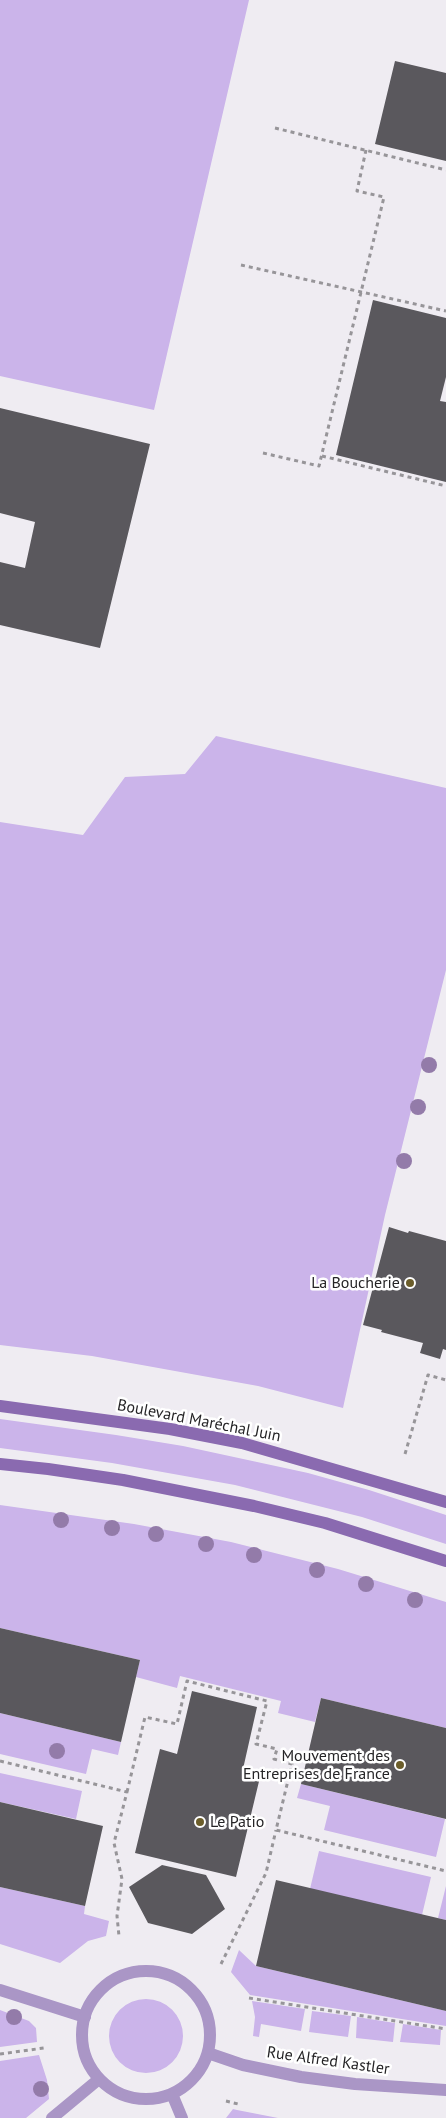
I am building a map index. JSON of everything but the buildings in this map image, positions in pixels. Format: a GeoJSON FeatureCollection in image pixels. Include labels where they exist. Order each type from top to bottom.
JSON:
{"type":"FeatureCollection","features":[{"type":"Feature","properties":{"kind":"main road","name":"Boulevard Maréchal Juin"},"geometry":{"type":"LineString","coordinates":[[0,1406],[170,1428],[242,1443],[446,1502]]}},
{"type":"Feature","properties":{"kind":"main road"},"geometry":{"type":"LineString","coordinates":[[0,1464],[123,1480],[254,1506],[325,1523],[446,1561]]}},
{"type":"Feature","properties":{"kind":"street"},"geometry":{"type":"LineString","coordinates":[[144,1971],[164,1974],[182,1982],[196,1996],[206,2013],[210,2034],[208,2053],[200,2070],[187,2084],[172,2094],[152,2099],[133,2098],[115,2091],[99,2079],[90,2065],[84,2050],[82,2033],[84,2017],[93,1999],[107,1984],[124,1975],[144,1971]]}},
{"type":"Feature","properties":{"kind":"street"},"geometry":{"type":"LineString","coordinates":[[0,1990],[84,2017]]}},
{"type":"Feature","properties":{"kind":"street","name":"Rue Alfred Kastler"},"geometry":{"type":"LineString","coordinates":[[208,2053],[243,2065],[301,2078],[355,2084],[446,2090]]}},
{"type":"Feature","properties":{"kind":"street"},"geometry":{"type":"LineString","coordinates":[[52,2118],[99,2079]]}},
{"type":"Feature","properties":{"kind":"street"},"geometry":{"type":"LineString","coordinates":[[172,2094],[182,2118]]}},
{"type":"Feature","properties":{"kind":"path"},"geometry":{"type":"LineString","coordinates":[[275,128],[446,170]]}},
{"type":"Feature","properties":{"kind":"path"},"geometry":{"type":"LineString","coordinates":[[263,452],[320,466],[384,197],[357,191],[366,150]]}},
{"type":"Feature","properties":{"kind":"path"},"geometry":{"type":"LineString","coordinates":[[241,265],[446,311]]}},
{"type":"Feature","properties":{"kind":"path"},"geometry":{"type":"LineString","coordinates":[[322,456],[446,486]]}},
{"type":"Feature","properties":{"kind":"path"},"geometry":{"type":"LineString","coordinates":[[405,1454],[428,1376],[446,1380]]}},
{"type":"Feature","properties":{"kind":"path"},"geometry":{"type":"LineString","coordinates":[[119,1936],[117,1916],[122,1879],[114,1843],[145,1716],[176,1724],[187,1682],[267,1701],[256,1744],[277,1749],[274,1759],[292,1764],[266,1873],[221,1964]]}},
{"type":"Feature","properties":{"kind":"path"},"geometry":{"type":"LineString","coordinates":[[0,1762],[127,1792]]}},
{"type":"Feature","properties":{"kind":"path"},"geometry":{"type":"LineString","coordinates":[[276,1830],[446,1871]]}},
{"type":"Feature","properties":{"kind":"path"},"geometry":{"type":"LineString","coordinates":[[249,1998],[446,2029]]}},
{"type":"Feature","properties":{"kind":"path"},"geometry":{"type":"LineString","coordinates":[[0,2054],[44,2048]]}},
{"type":"Feature","properties":{"kind":"path"},"geometry":{"type":"LineString","coordinates":[[226,2101],[238,2104]]}},
{"type":"Feature","properties":{"kind":"shaded area"},"geometry":{"type":"Polygon","coordinates":[[[0,0],[249,0],[154,410],[0,376],[0,0]]]}},
{"type":"Feature","properties":{"kind":"shaded area"},"geometry":{"type":"Polygon","coordinates":[[[216,736],[446,788],[446,970],[385,1215],[343,1408],[258,1386],[92,1356],[0,1345],[0,822],[83,835],[125,777],[185,774],[216,736]]]}},
{"type":"Feature","properties":{"kind":"shaded area"},"geometry":{"type":"Polygon","coordinates":[[[0,1419],[183,1446],[308,1473],[369,1490],[446,1515],[446,1544],[362,1517],[235,1485],[112,1463],[0,1448],[0,1419]]]}},
{"type":"Feature","properties":{"kind":"shaded area"},"geometry":{"type":"Polygon","coordinates":[[[0,1505],[134,1524],[231,1542],[338,1569],[446,1602],[446,1728],[321,1698],[315,1722],[278,1713],[281,1701],[180,1676],[177,1688],[136,1677],[140,1660],[0,1628],[0,1505]]]}},
{"type":"Feature","properties":{"kind":"shaded area"},"geometry":{"type":"Polygon","coordinates":[[[0,1713],[121,1742],[118,1755],[92,1749],[86,1774],[0,1754],[0,1713]]]}},
{"type":"Feature","properties":{"kind":"shaded area"},"geometry":{"type":"Polygon","coordinates":[[[0,1773],[82,1791],[76,1819],[0,1802],[0,1773]]]}},
{"type":"Feature","properties":{"kind":"shaded area"},"geometry":{"type":"Polygon","coordinates":[[[301,1784],[445,1819],[436,1857],[324,1830],[330,1806],[297,1798],[301,1784]]]}},
{"type":"Feature","properties":{"kind":"shaded area"},"geometry":{"type":"Polygon","coordinates":[[[319,1851],[431,1877],[422,1915],[310,1889],[319,1851]]]}},
{"type":"Feature","properties":{"kind":"shaded area"},"geometry":{"type":"Polygon","coordinates":[[[446,1886],[446,1920],[438,1918],[446,1886]]]}},
{"type":"Feature","properties":{"kind":"shaded area"},"geometry":{"type":"Polygon","coordinates":[[[0,1887],[85,1906],[84,1914],[109,1921],[106,1936],[88,1941],[60,1963],[0,1944],[0,1887]]]}},
{"type":"Feature","properties":{"kind":"shaded area"},"geometry":{"type":"Polygon","coordinates":[[[239,1950],[256,1966],[446,2011],[446,2026],[250,1995],[231,1972],[239,1950]]]}},
{"type":"Feature","properties":{"kind":"shaded area"},"geometry":{"type":"Polygon","coordinates":[[[139,1999],[153,1999],[167,2005],[177,2015],[183,2029],[181,2050],[167,2067],[153,2073],[139,2073],[125,2067],[115,2057],[109,2043],[109,2029],[115,2015],[125,2005],[139,1999]]]}},
{"type":"Feature","properties":{"kind":"shaded area"},"geometry":{"type":"Polygon","coordinates":[[[252,2001],[305,2009],[301,2031],[261,2024],[259,2037],[253,2036],[255,2017],[252,2001]]]}},
{"type":"Feature","properties":{"kind":"shaded area"},"geometry":{"type":"Polygon","coordinates":[[[0,2010],[29,2021],[36,2028],[37,2042],[0,2047],[0,2010]]]}},
{"type":"Feature","properties":{"kind":"shaded area"},"geometry":{"type":"Polygon","coordinates":[[[312,2011],[351,2016],[348,2037],[309,2032],[312,2011]]]}},
{"type":"Feature","properties":{"kind":"shaded area"},"geometry":{"type":"Polygon","coordinates":[[[357,2017],[395,2023],[393,2042],[356,2038],[357,2017]]]}},
{"type":"Feature","properties":{"kind":"shaded area"},"geometry":{"type":"Polygon","coordinates":[[[403,2024],[441,2030],[440,2045],[400,2042],[403,2024]]]}},
{"type":"Feature","properties":{"kind":"shaded area"},"geometry":{"type":"Polygon","coordinates":[[[39,2055],[47,2080],[49,2099],[26,2118],[0,2118],[0,2061],[39,2055]]]}},
{"type":"Feature","properties":{"kind":"shaded area"},"geometry":{"type":"Polygon","coordinates":[[[233,2109],[237,2110],[278,2118],[226,2118],[233,2109]]]}},
{"type":"Feature","properties":{"kind":"place","name":"La Boucherie"},"geometry":{"type":"Point","coordinates":[410,1283]}},
{"type":"Feature","properties":{"kind":"place","name":"Mouvement des Entreprises de France"},"geometry":{"type":"Point","coordinates":[400,1765]}},
{"type":"Feature","properties":{"kind":"place","name":"Le Patio"},"geometry":{"type":"Point","coordinates":[200,1822]}}]}
